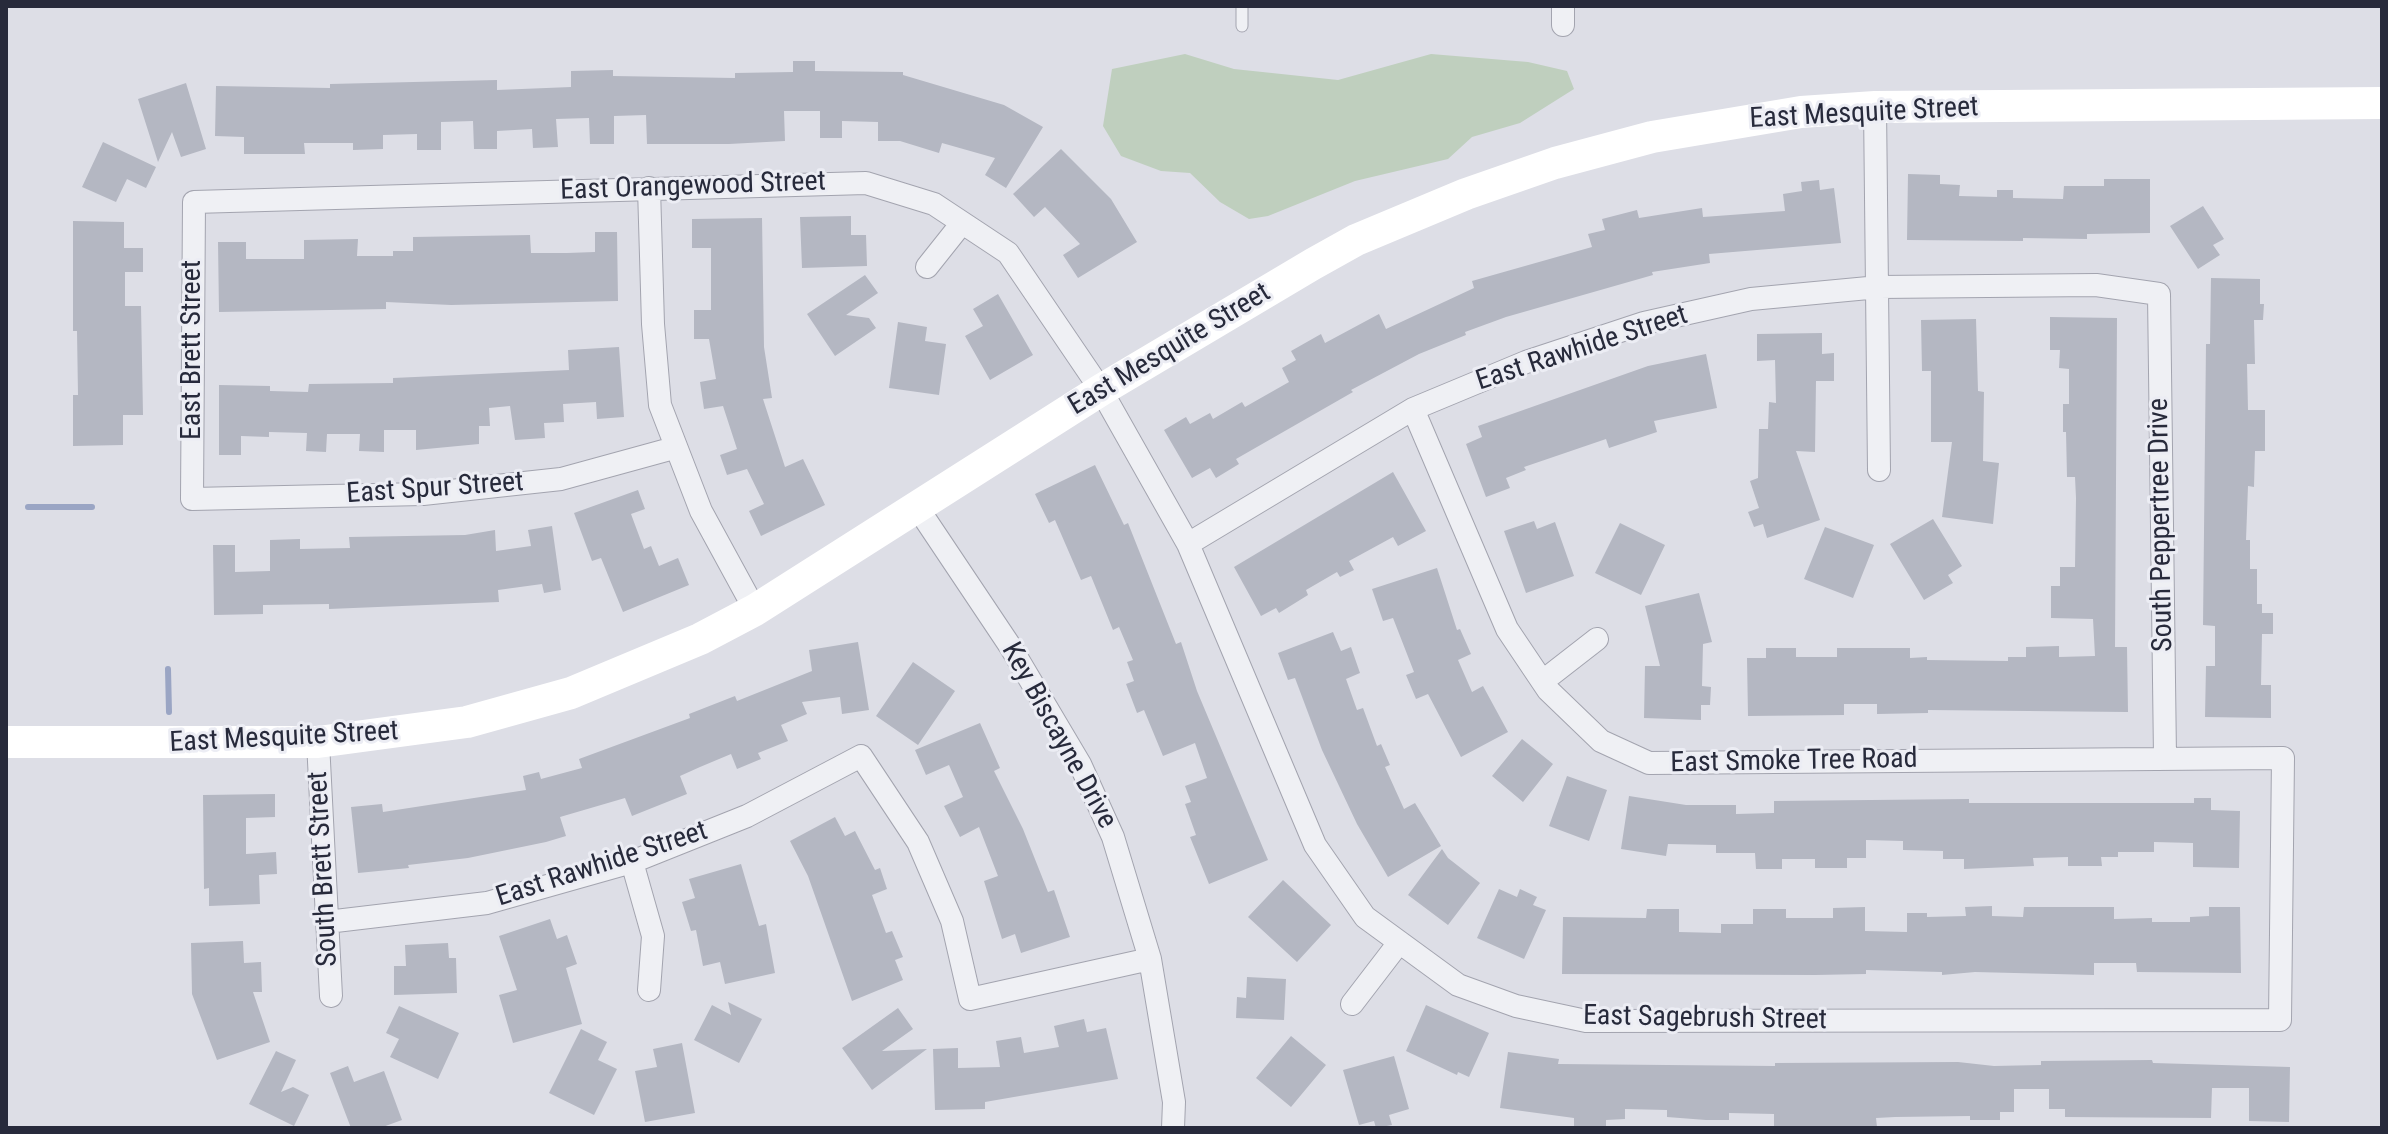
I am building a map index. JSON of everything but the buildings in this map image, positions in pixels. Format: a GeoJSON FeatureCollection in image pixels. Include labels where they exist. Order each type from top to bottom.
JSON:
{"type":"FeatureCollection","features":[{"type":"Feature","properties":{"kind":"street","name":"East Mesquite Street"},"geometry":{"type":"LineString","coordinates":[[6,742],[318,742],[467,722],[571,693],[700,639],[755,610],[1101,390],[1334,252],[1466,194],[1555,163],[1652,137],[1801,112],[1875,107],[2382,103]]}},
{"type":"Feature","properties":{"kind":"street"},"geometry":{"type":"LineString","coordinates":[[1875,107],[1879,470]]}},
{"type":"Feature","properties":{"kind":"street","name":"East Orangewood Street"},"geometry":{"type":"LineString","coordinates":[[194,202],[866,183],[934,204],[1008,253],[1101,390]]}},
{"type":"Feature","properties":{"kind":"street"},"geometry":{"type":"LineString","coordinates":[[649,188],[653,324],[660,405],[674,448],[701,511],[755,610]]}},
{"type":"Feature","properties":{"kind":"street","name":"East Brett Street"},"geometry":{"type":"LineString","coordinates":[[192,499],[194,202]]}},
{"type":"Feature","properties":{"kind":"street"},"geometry":{"type":"LineString","coordinates":[[927,267],[962,223]]}},
{"type":"Feature","properties":{"kind":"street","name":"East Rawhide Street"},"geometry":{"type":"LineString","coordinates":[[1188,544],[1413,409],[1526,362],[1644,323],[1751,299],[1879,287],[2096,285],[2159,294]]}},
{"type":"Feature","properties":{"kind":"street","name":"South Peppertree Drive"},"geometry":{"type":"LineString","coordinates":[[2159,294],[2165,757]]}},
{"type":"Feature","properties":{"kind":"street","name":"East Sagebrush Street"},"geometry":{"type":"LineString","coordinates":[[1101,390],[1188,544],[1315,845],[1365,917],[1458,985],[1516,1006],[1586,1021],[2280,1020]]}},
{"type":"Feature","properties":{"kind":"street","name":"East Smoke Tree Road"},"geometry":{"type":"LineString","coordinates":[[1413,409],[1507,629],[1543,681],[1601,741],[1649,763],[2283,758],[2280,1020]]}},
{"type":"Feature","properties":{"kind":"street","name":"East Spur Street"},"geometry":{"type":"LineString","coordinates":[[192,499],[423,494],[561,479],[674,448]]}},
{"type":"Feature","properties":{"kind":"street","name":"Key Biscayne Drive"},"geometry":{"type":"LineString","coordinates":[[917,507],[1010,646],[1080,764],[1113,837],[1150,959],[1174,1102],[1173,1128]]}},
{"type":"Feature","properties":{"kind":"street"},"geometry":{"type":"LineString","coordinates":[[1543,681],[1597,639]]}},
{"type":"Feature","properties":{"kind":"street","name":"South Brett Street"},"geometry":{"type":"LineString","coordinates":[[318,742],[331,996]]}},
{"type":"Feature","properties":{"kind":"street","name":"East Rawhide Street"},"geometry":{"type":"LineString","coordinates":[[327,922],[487,903],[632,862],[747,816],[861,756],[918,842],[952,921],[970,999],[1150,959]]}},
{"type":"Feature","properties":{"kind":"street"},"geometry":{"type":"LineString","coordinates":[[632,862],[653,936],[649,990]]}},
{"type":"Feature","properties":{"kind":"street"},"geometry":{"type":"LineString","coordinates":[[1352,1004],[1398,944]]}},
{"type":"Feature","properties":{"kind":"lane"},"geometry":{"type":"LineString","coordinates":[[1242,6],[1242,26]]}},
{"type":"Feature","properties":{"kind":"green space"},"geometry":{"type":"Polygon","coordinates":[[[1185,54],[1234,69],[1338,80],[1431,54],[1528,62],[1567,71],[1574,89],[1520,123],[1472,137],[1448,159],[1355,181],[1268,216],[1249,219],[1220,202],[1190,173],[1161,171],[1121,156],[1103,126],[1112,69],[1185,54]]]}},
{"type":"Feature","properties":{"kind":"waterway"},"geometry":{"type":"LineString","coordinates":[[28,507],[92,507]]}},
{"type":"Feature","properties":{"kind":"waterway"},"geometry":{"type":"LineString","coordinates":[[168,669],[169,712]]}}]}
